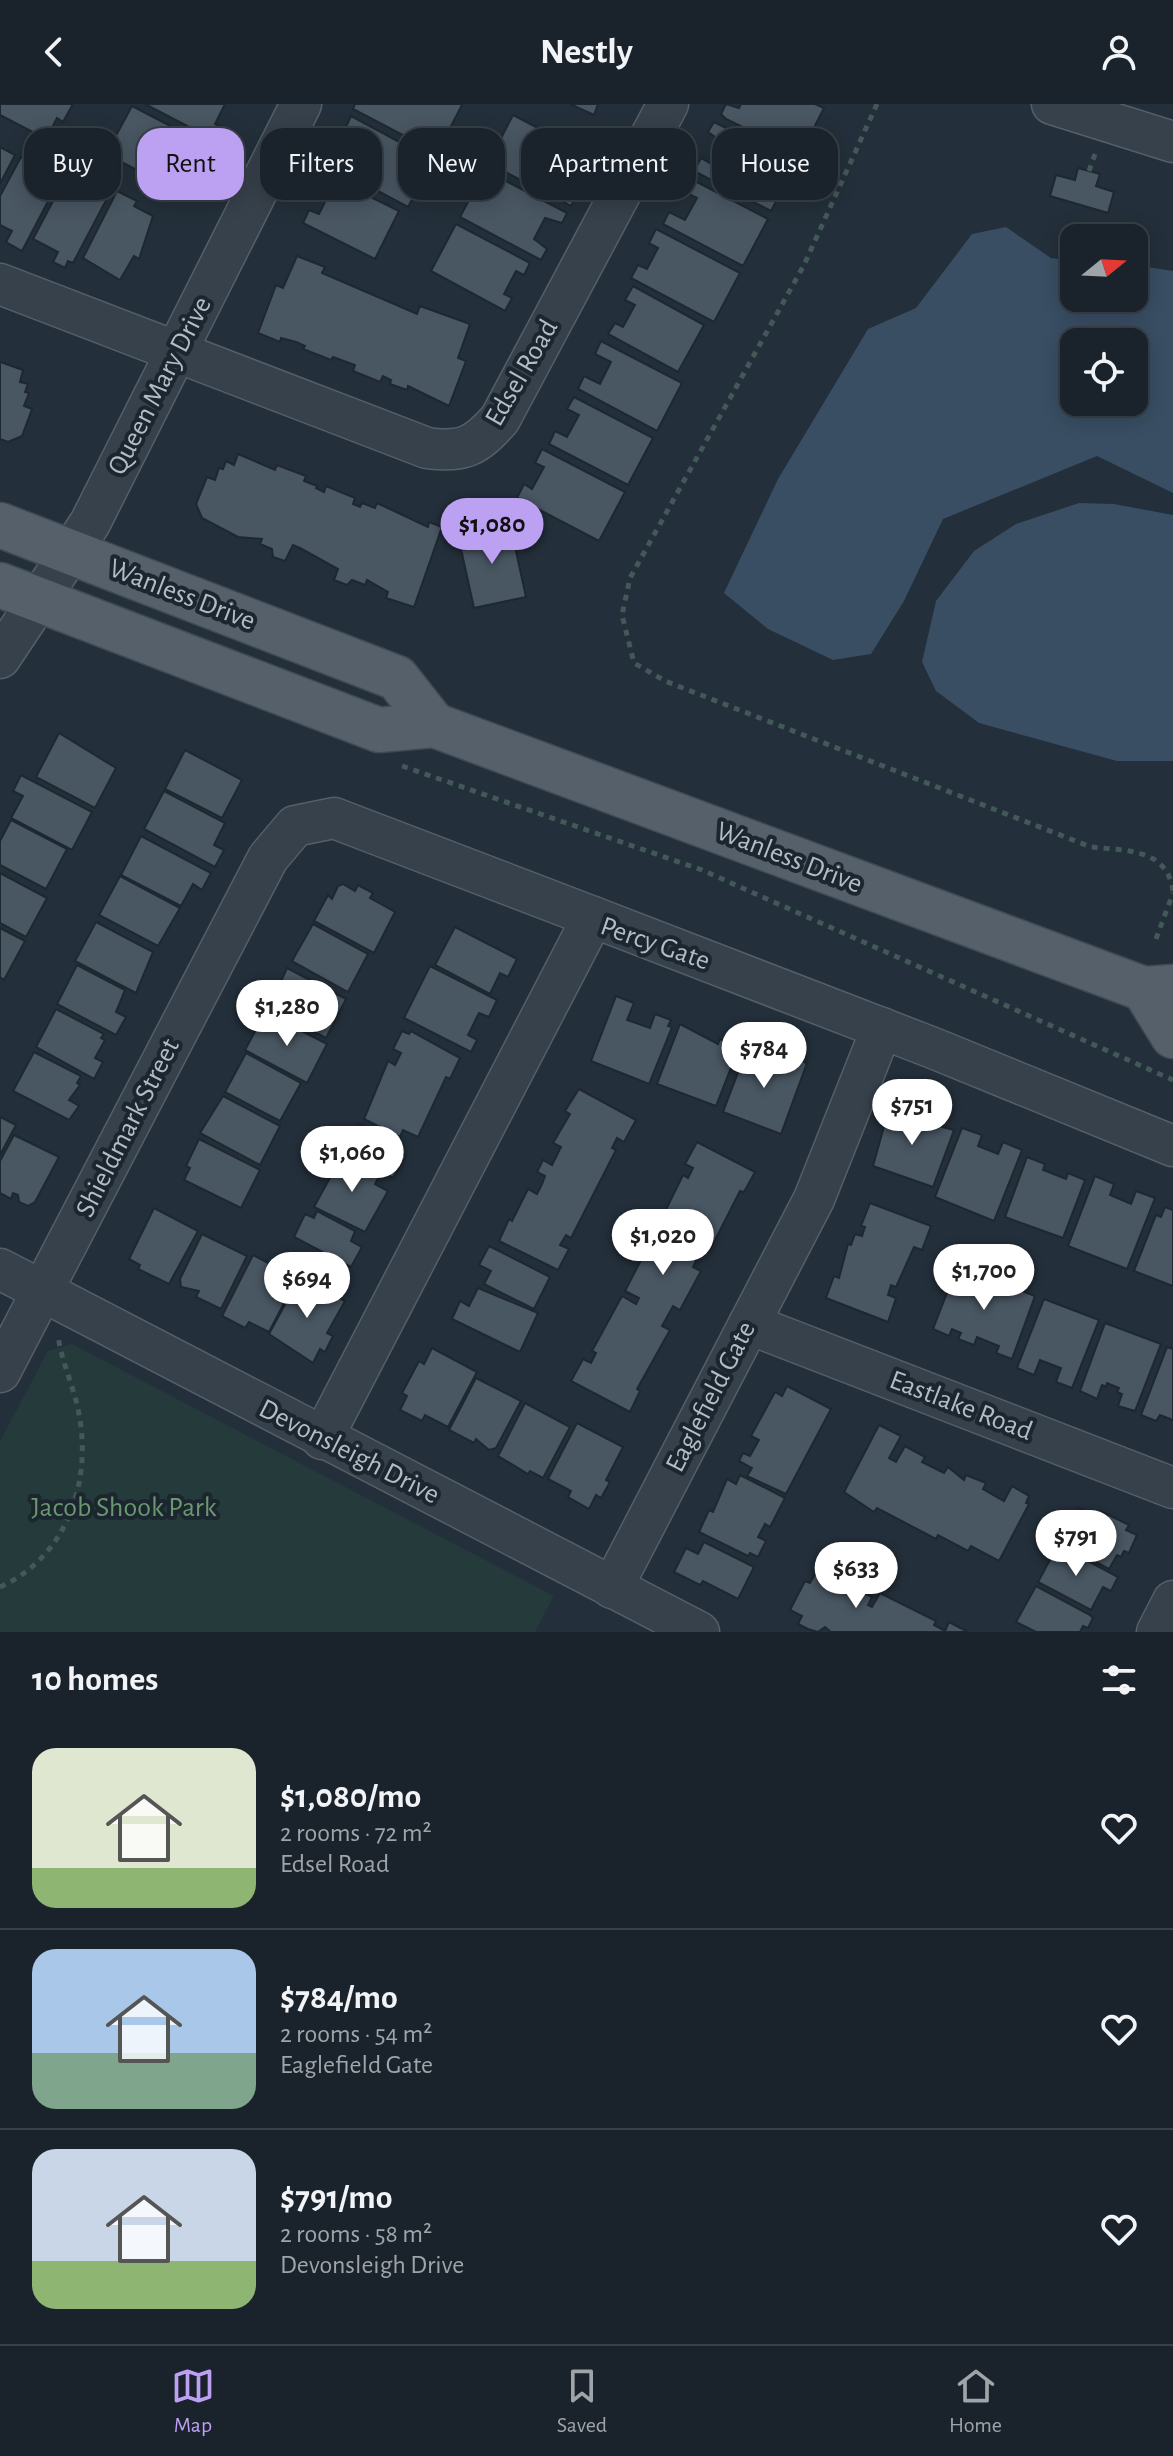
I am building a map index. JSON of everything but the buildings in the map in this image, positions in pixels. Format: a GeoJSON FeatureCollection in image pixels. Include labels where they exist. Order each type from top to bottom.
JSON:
{"type":"FeatureCollection","features":[{"type":"Feature","properties":{"kind":"main road","name":"Wanless Drive"},"geometry":{"type":"LineString","coordinates":[[0,525],[397,678],[434,725]]}},
{"type":"Feature","properties":{"kind":"main road","name":"Wanless Drive"},"geometry":{"type":"LineString","coordinates":[[19,592],[379,730],[434,725],[1159,988],[1173,1036]]}},
{"type":"Feature","properties":{"kind":"street","name":"Queen Mary Drive"},"geometry":{"type":"LineString","coordinates":[[0,658],[19,592],[70,552],[90,523],[154,392],[178,354],[301,104]]}},
{"type":"Feature","properties":{"kind":"street","name":"Edsel Road"},"geometry":{"type":"LineString","coordinates":[[0,284],[427,448],[454,451],[481,440],[500,419],[668,104]]}},
{"type":"Feature","properties":{"kind":"street"},"geometry":{"type":"LineString","coordinates":[[1052,104],[1103,126],[1173,142]]}},
{"type":"Feature","properties":{"kind":"street","name":"Shieldmark Street"},"geometry":{"type":"LineString","coordinates":[[0,1372],[268,858],[295,826],[334,818],[593,917]]}},
{"type":"Feature","properties":{"kind":"street","name":"Percy Gate"},"geometry":{"type":"LineString","coordinates":[[322,1439],[593,917],[882,1028],[1173,1146]]}},
{"type":"Feature","properties":{"kind":"street","name":"Eaglefield Gate"},"geometry":{"type":"LineString","coordinates":[[612,1588],[814,1199],[882,1028]]}},
{"type":"Feature","properties":{"kind":"street","name":"Devonsleigh Drive"},"geometry":{"type":"LineString","coordinates":[[0,1269],[322,1439],[699,1632]]}},
{"type":"Feature","properties":{"kind":"street","name":"Eastlake Road"},"geometry":{"type":"LineString","coordinates":[[749,1324],[1173,1488]]}},
{"type":"Feature","properties":{"kind":"street"},"geometry":{"type":"LineString","coordinates":[[1157,1632],[1173,1601]]}},
{"type":"Feature","properties":{"kind":"path"},"geometry":{"type":"LineString","coordinates":[[877,104],[804,265],[630,578],[622,615],[634,663],[665,681],[1091,847],[1146,854],[1166,868],[1173,893],[1156,939]]}},
{"type":"Feature","properties":{"kind":"path"},"geometry":{"type":"LineString","coordinates":[[1089,171],[1103,126]]}},
{"type":"Feature","properties":{"kind":"path"},"geometry":{"type":"LineString","coordinates":[[397,764],[702,870],[1173,1080]]}},
{"type":"Feature","properties":{"kind":"path"},"geometry":{"type":"LineString","coordinates":[[0,1587],[35,1564],[53,1544],[83,1479],[79,1413],[58,1331]]}},
{"type":"Feature","properties":{"kind":"green space","name":"Jacob Shook Park"},"geometry":{"type":"Polygon","coordinates":[[[72,1344],[554,1596],[535,1632],[0,1632],[0,1441],[48,1351],[72,1344]]]}},
{"type":"Feature","properties":{"kind":"water"},"geometry":{"type":"Polygon","coordinates":[[[1006,227],[1051,258],[1060,259],[1060,312],[1148,312],[1148,267],[1173,271],[1173,493],[1097,456],[943,519],[904,601],[871,654],[833,660],[768,629],[724,593],[778,479],[868,329],[916,308],[972,234],[1006,227]]]}},
{"type":"Feature","properties":{"kind":"water"},"geometry":{"type":"Polygon","coordinates":[[[1079,503],[1114,504],[1173,515],[1173,761],[1117,761],[979,723],[936,691],[922,662],[936,601],[974,551],[1016,524],[1079,503]]]}}]}
